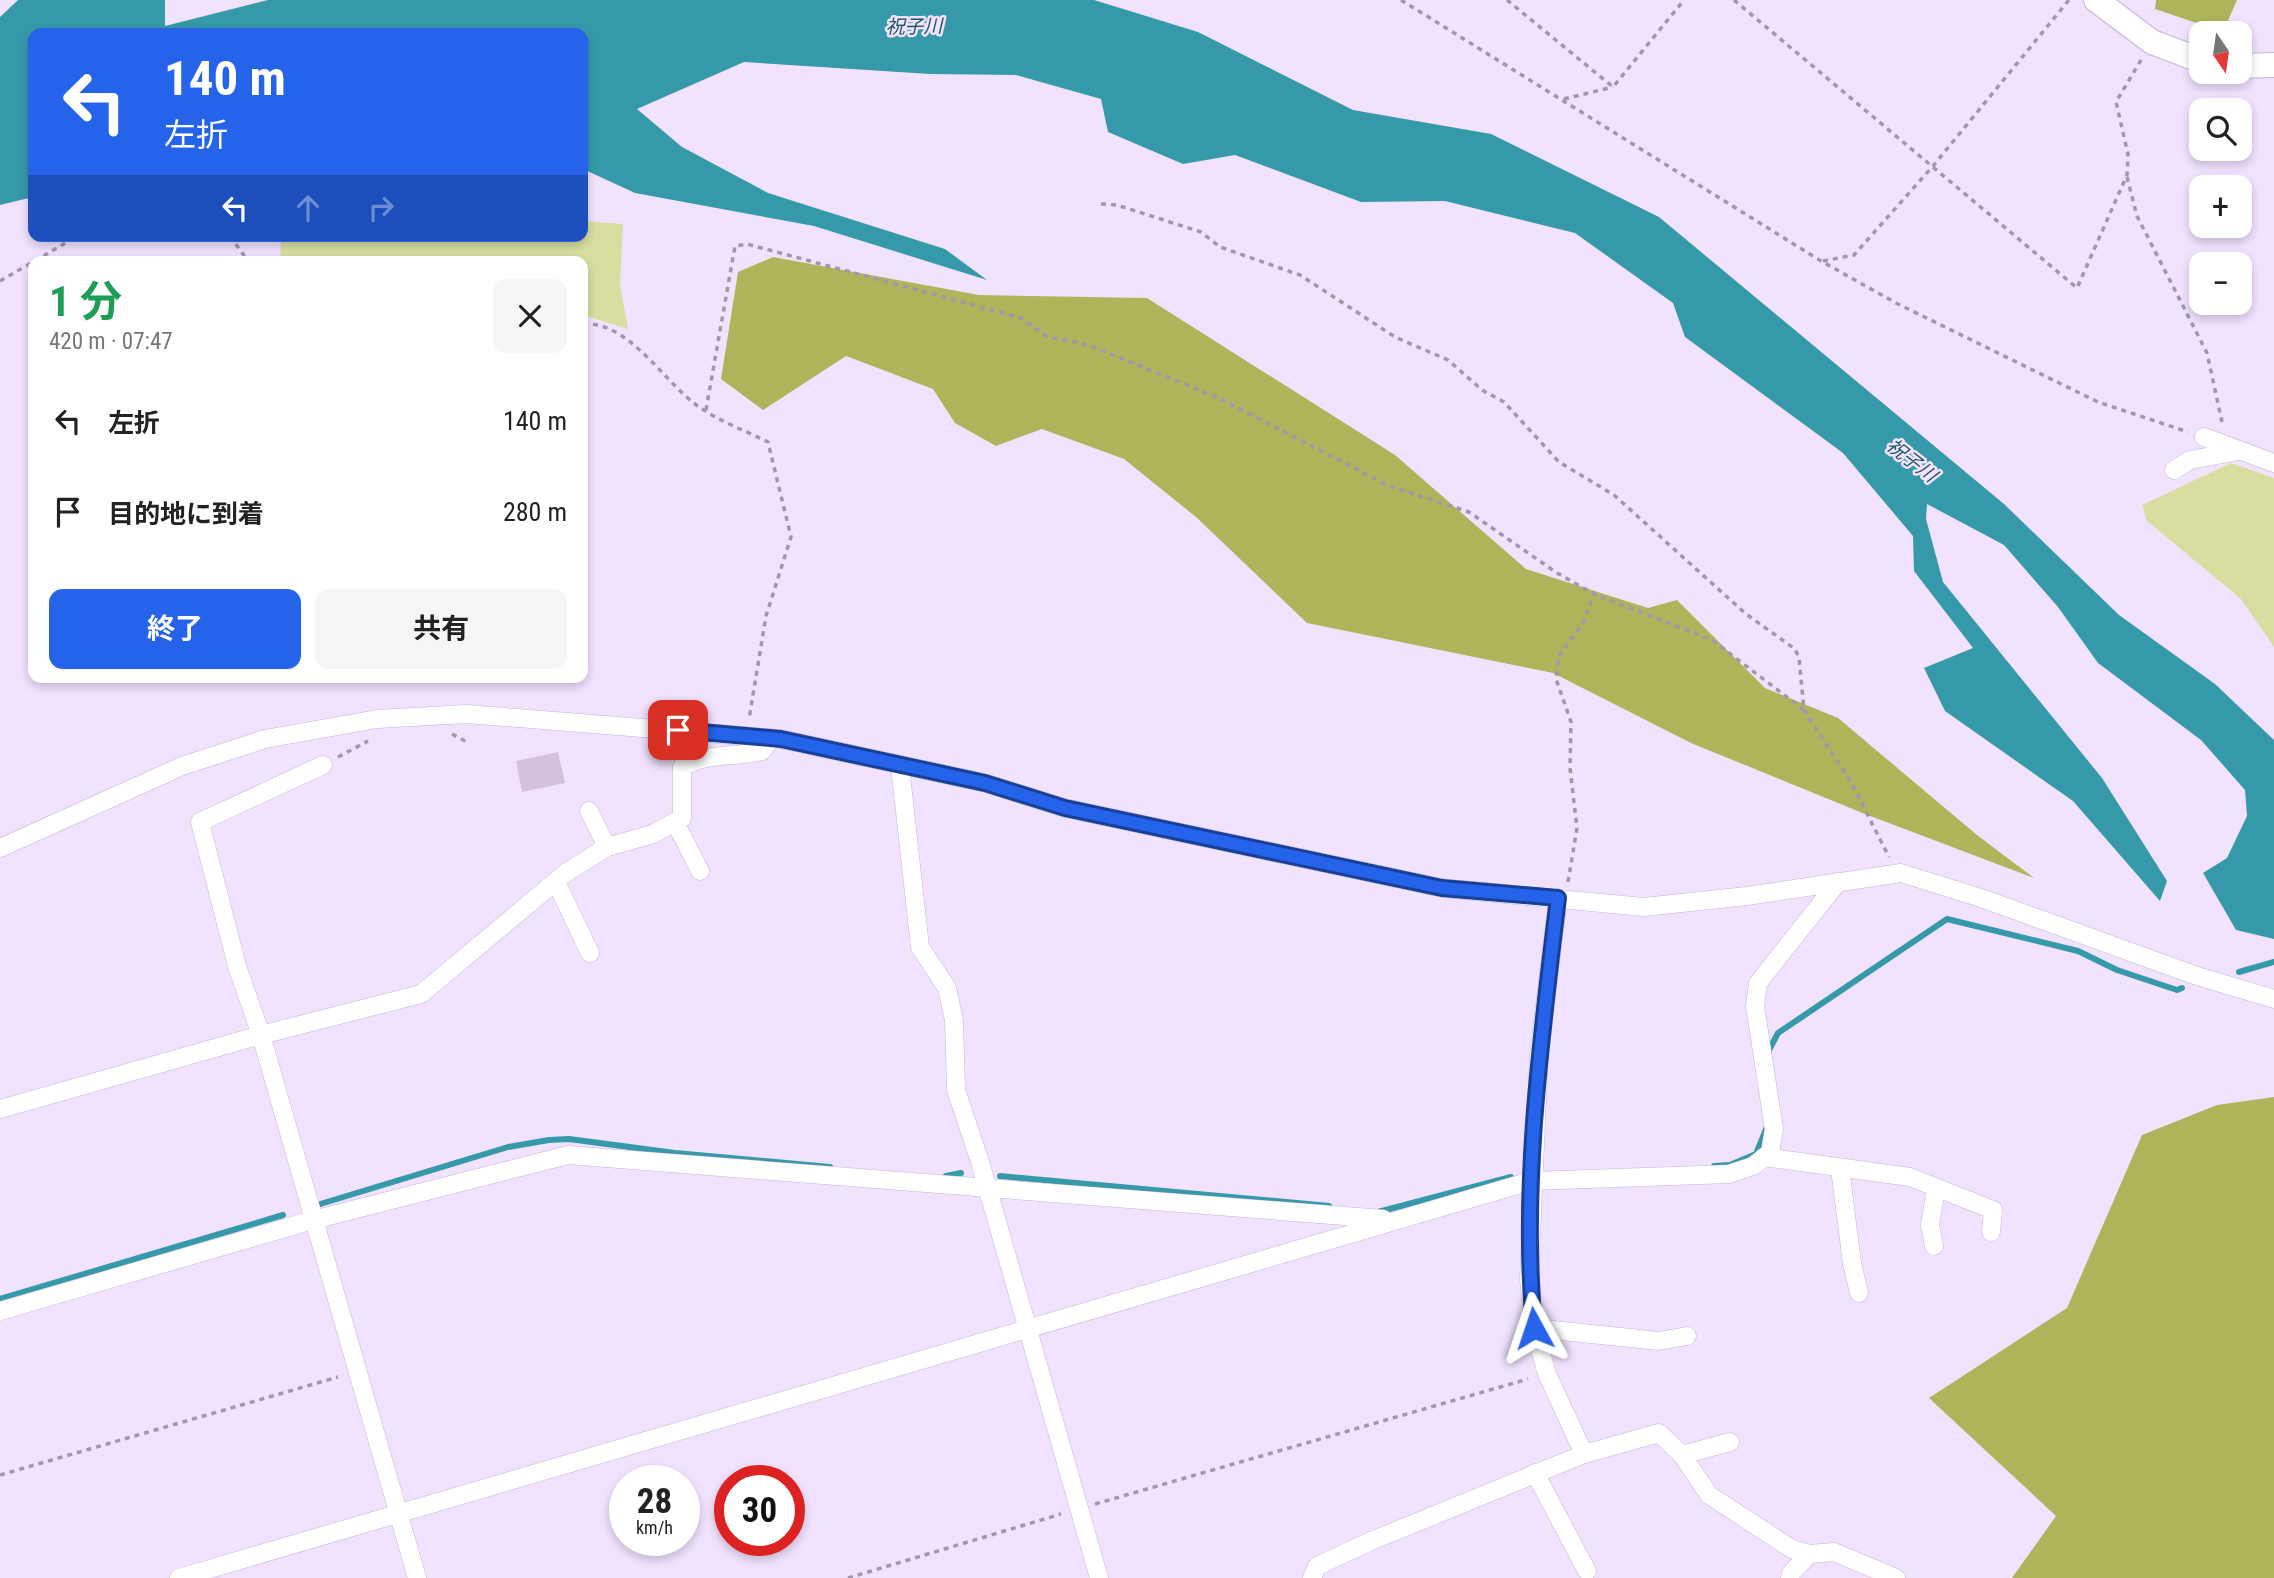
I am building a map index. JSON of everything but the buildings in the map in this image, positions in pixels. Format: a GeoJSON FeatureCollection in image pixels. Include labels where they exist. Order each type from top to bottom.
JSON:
{"type":"FeatureCollection","features":[{"type":"Feature","properties":{"kind":"main road"},"geometry":{"type":"LineString","coordinates":[[2096,0],[2127,26],[2152,42],[2189,56]]}},
{"type":"Feature","properties":{"kind":"main road"},"geometry":{"type":"LineString","coordinates":[[2252,66],[2274,65]]}},
{"type":"Feature","properties":{"kind":"street"},"geometry":{"type":"LineString","coordinates":[[2120,0],[2127,26]]}},
{"type":"Feature","properties":{"kind":"street"},"geometry":{"type":"LineString","coordinates":[[2204,437],[2274,463]]}},
{"type":"Feature","properties":{"kind":"street"},"geometry":{"type":"LineString","coordinates":[[2174,470],[2190,460],[2233,448]]}},
{"type":"Feature","properties":{"kind":"street"},"geometry":{"type":"LineString","coordinates":[[0,848],[182,766],[265,739],[377,719],[467,714],[770,739],[985,783],[1065,808],[1442,888],[1644,907],[1901,873],[1982,898],[2197,976],[2274,999]]}},
{"type":"Feature","properties":{"kind":"street"},"geometry":{"type":"LineString","coordinates":[[0,1109],[261,1035],[421,994],[556,882],[607,847],[653,834],[682,818],[682,767],[700,756],[743,756],[762,751],[770,739]]}},
{"type":"Feature","properties":{"kind":"street"},"geometry":{"type":"LineString","coordinates":[[324,765],[200,822],[237,966],[261,1035],[417,1578]]}},
{"type":"Feature","properties":{"kind":"street"},"geometry":{"type":"LineString","coordinates":[[900,765],[920,947],[947,988],[954,1020],[956,1090],[1029,1328],[1099,1578]]}},
{"type":"Feature","properties":{"kind":"street"},"geometry":{"type":"LineString","coordinates":[[589,811],[607,847]]}},
{"type":"Feature","properties":{"kind":"street"},"geometry":{"type":"LineString","coordinates":[[675,822],[700,871]]}},
{"type":"Feature","properties":{"kind":"street"},"geometry":{"type":"LineString","coordinates":[[556,882],[590,953]]}},
{"type":"Feature","properties":{"kind":"street"},"geometry":{"type":"LineString","coordinates":[[179,1578],[1531,1181],[1729,1174],[1753,1166],[1770,1153],[1774,1129],[1755,1006],[1758,983],[1838,882]]}},
{"type":"Feature","properties":{"kind":"street"},"geometry":{"type":"LineString","coordinates":[[1562,898],[1539,1055],[1531,1181],[1529,1279],[1534,1328],[1547,1374],[1584,1454]]}},
{"type":"Feature","properties":{"kind":"street"},"geometry":{"type":"LineString","coordinates":[[0,1311],[313,1220],[568,1154],[1394,1220]]}},
{"type":"Feature","properties":{"kind":"street"},"geometry":{"type":"LineString","coordinates":[[1764,1157],[1910,1177],[1993,1210],[1992,1232]]}},
{"type":"Feature","properties":{"kind":"street"},"geometry":{"type":"LineString","coordinates":[[1840,1168],[1852,1263],[1859,1293]]}},
{"type":"Feature","properties":{"kind":"street"},"geometry":{"type":"LineString","coordinates":[[1934,1247],[1930,1225],[1936,1188]]}},
{"type":"Feature","properties":{"kind":"street"},"geometry":{"type":"LineString","coordinates":[[1534,1328],[1659,1341],[1687,1336]]}},
{"type":"Feature","properties":{"kind":"street"},"geometry":{"type":"LineString","coordinates":[[1312,1578],[1317,1566],[1371,1541],[1584,1454],[1659,1433],[1682,1455],[1709,1495],[1792,1549],[1810,1554],[1834,1552],[1896,1578]]}},
{"type":"Feature","properties":{"kind":"street"},"geometry":{"type":"LineString","coordinates":[[1682,1455],[1730,1442]]}},
{"type":"Feature","properties":{"kind":"street"},"geometry":{"type":"LineString","coordinates":[[1535,1473],[1587,1571]]}},
{"type":"Feature","properties":{"kind":"street"},"geometry":{"type":"LineString","coordinates":[[1790,1578],[1791,1573],[1810,1554]]}},
{"type":"Feature","properties":{"kind":"path"},"geometry":{"type":"LineString","coordinates":[[1401,0],[1821,261],[1896,303],[2032,372],[2098,402],[2204,437]]}},
{"type":"Feature","properties":{"kind":"path"},"geometry":{"type":"LineString","coordinates":[[1507,0],[1613,87]]}},
{"type":"Feature","properties":{"kind":"path"},"geometry":{"type":"LineString","coordinates":[[1564,99],[1613,87],[1684,0]]}},
{"type":"Feature","properties":{"kind":"path"},"geometry":{"type":"LineString","coordinates":[[1734,0],[2077,288],[2127,174]]}},
{"type":"Feature","properties":{"kind":"path"},"geometry":{"type":"LineString","coordinates":[[1821,261],[1854,254],[1933,166],[2069,0]]}},
{"type":"Feature","properties":{"kind":"path"},"geometry":{"type":"LineString","coordinates":[[2152,42],[2116,102],[2128,154],[2127,174],[2137,216],[2207,353],[2216,394],[2233,448]]}},
{"type":"Feature","properties":{"kind":"path"},"geometry":{"type":"LineString","coordinates":[[1101,204],[1117,205],[1201,232],[1220,247],[1300,275],[1395,337],[1448,360],[1482,390],[1504,402],[1559,462],[1614,495],[1746,614],[1795,649],[1799,657],[1804,710]]}},
{"type":"Feature","properties":{"kind":"path"},"geometry":{"type":"LineString","coordinates":[[43,256],[67,242]]}},
{"type":"Feature","properties":{"kind":"path"},"geometry":{"type":"LineString","coordinates":[[706,410],[736,246],[747,244],[1021,318],[1048,337],[1088,345],[1219,398],[1389,486],[1469,512],[1557,573],[1594,594],[1712,640],[1804,710],[1852,782],[1868,811],[1882,847],[1901,873]]}},
{"type":"Feature","properties":{"kind":"path"},"geometry":{"type":"LineString","coordinates":[[0,281],[28,265]]}},
{"type":"Feature","properties":{"kind":"path"},"geometry":{"type":"LineString","coordinates":[[588,324],[593,323],[639,346],[674,387],[706,410],[768,442],[791,537],[766,616],[746,738]]}},
{"type":"Feature","properties":{"kind":"path"},"geometry":{"type":"LineString","coordinates":[[1562,898],[1577,811],[1570,768],[1571,722],[1556,679],[1559,656],[1583,623],[1594,594]]}},
{"type":"Feature","properties":{"kind":"path"},"geometry":{"type":"LineString","coordinates":[[0,1475],[357,1371]]}},
{"type":"Feature","properties":{"kind":"path"},"geometry":{"type":"LineString","coordinates":[[848,1578],[1547,1374]]}},
{"type":"Feature","properties":{"kind":"green space"},"geometry":{"type":"Polygon","coordinates":[[[2156,0],[2237,0],[2228,21],[2190,21],[2155,9],[2156,0]]]}},
{"type":"Feature","properties":{"kind":"green space"},"geometry":{"type":"Polygon","coordinates":[[[588,221],[623,224],[620,285],[628,329],[588,317],[588,256],[280,256],[281,242],[588,242],[588,221]]]}},
{"type":"Feature","properties":{"kind":"green space"},"geometry":{"type":"Polygon","coordinates":[[[773,257],[979,295],[1147,298],[1395,455],[1526,569],[1648,608],[1677,600],[1765,688],[1838,718],[1977,835],[2034,878],[1865,814],[1691,743],[1553,673],[1307,623],[1196,517],[1124,459],[1042,429],[996,446],[955,423],[933,389],[846,356],[763,410],[721,379],[738,272],[773,257]]]}},
{"type":"Feature","properties":{"kind":"green space"},"geometry":{"type":"Polygon","coordinates":[[[2231,463],[2274,478],[2274,647],[2241,599],[2147,521],[2142,505],[2231,463]]]}},
{"type":"Feature","properties":{"kind":"green space"},"geometry":{"type":"Polygon","coordinates":[[[2274,1097],[2274,1578],[2012,1578],[2056,1516],[1929,1398],[2067,1308],[2142,1135],[2217,1105],[2274,1097]]]}},
{"type":"Feature","properties":{"kind":"water","name":"祝子川"},"geometry":{"type":"Polygon","coordinates":[[[18,0],[165,0],[165,26],[268,0],[1094,0],[1198,32],[1353,110],[1491,134],[1659,217],[2004,504],[2119,615],[2215,684],[2274,740],[2274,939],[2236,930],[2203,873],[2227,858],[2247,816],[2245,790],[2201,740],[2098,663],[2058,607],[2004,545],[1927,504],[1926,519],[1943,582],[2102,778],[2167,881],[2160,901],[2073,801],[1945,711],[1924,668],[1973,648],[1914,571],[1913,536],[1843,453],[1685,337],[1673,303],[1575,233],[1445,201],[1361,202],[1235,155],[1183,164],[1108,132],[1101,99],[1016,75],[930,74],[744,62],[637,109],[682,147],[768,193],[945,249],[987,280],[814,226],[635,193],[588,171],[588,28],[28,28],[28,198],[0,205],[0,17],[18,0]]]}},
{"type":"Feature","properties":{"kind":"waterway"},"geometry":{"type":"LineString","coordinates":[[1769,1055],[1778,1033],[1947,919],[2078,951],[2117,970],[2177,990],[2182,988]]}},
{"type":"Feature","properties":{"kind":"waterway"},"geometry":{"type":"LineString","coordinates":[[2239,972],[2274,962]]}},
{"type":"Feature","properties":{"kind":"waterway"},"geometry":{"type":"LineString","coordinates":[[1714,1166],[1730,1165],[1756,1154],[1767,1127]]}},
{"type":"Feature","properties":{"kind":"waterway"},"geometry":{"type":"LineString","coordinates":[[317,1205],[508,1147],[549,1140],[569,1139],[675,1153],[830,1167]]}},
{"type":"Feature","properties":{"kind":"waterway"},"geometry":{"type":"LineString","coordinates":[[946,1176],[961,1173]]}},
{"type":"Feature","properties":{"kind":"waterway"},"geometry":{"type":"LineString","coordinates":[[1000,1176],[1329,1206]]}},
{"type":"Feature","properties":{"kind":"waterway"},"geometry":{"type":"LineString","coordinates":[[1378,1212],[1511,1177]]}},
{"type":"Feature","properties":{"kind":"waterway"},"geometry":{"type":"LineString","coordinates":[[0,1299],[283,1215]]}},
{"type":"Feature","properties":{"kind":"route"},"geometry":{"type":"LineString","coordinates":[[678,730],[781,739],[985,783],[1065,808],[1442,888],[1558,898],[1539,1055],[1531,1181],[1529,1279],[1534,1328]]}}]}
